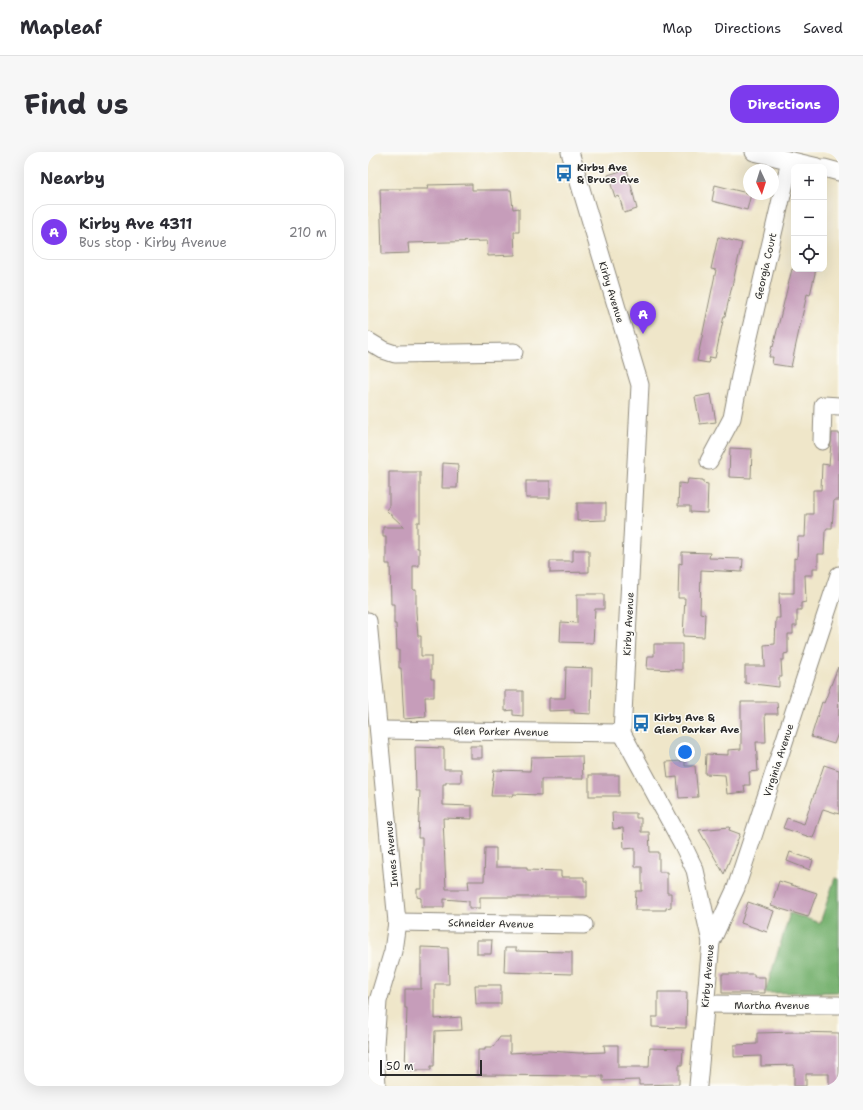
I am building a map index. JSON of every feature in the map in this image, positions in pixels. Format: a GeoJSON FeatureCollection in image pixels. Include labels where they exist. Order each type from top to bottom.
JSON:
{"type":"FeatureCollection","features":[{"type":"Feature","properties":{"kind":"street","name":"Kirby Avenue"},"geometry":{"type":"LineString","coordinates":[[570,152],[640,385],[622,733],[695,870],[711,942],[698,1086]]}},
{"type":"Feature","properties":{"kind":"street"},"geometry":{"type":"LineString","coordinates":[[754,152],[804,164]]}},
{"type":"Feature","properties":{"kind":"street","name":"Georgia Court"},"geometry":{"type":"LineString","coordinates":[[709,461],[732,418],[741,371],[790,161]]}},
{"type":"Feature","properties":{"kind":"street"},"geometry":{"type":"LineString","coordinates":[[827,169],[839,172]]}},
{"type":"Feature","properties":{"kind":"street"},"geometry":{"type":"LineString","coordinates":[[368,341],[383,350],[395,354],[514,352]]}},
{"type":"Feature","properties":{"kind":"street"},"geometry":{"type":"LineString","coordinates":[[822,441],[823,405],[839,406]]}},
{"type":"Feature","properties":{"kind":"street","name":"Virginia Avenue"},"geometry":{"type":"LineString","coordinates":[[711,942],[736,888],[839,575]]}},
{"type":"Feature","properties":{"kind":"street","name":"Innes Avenue"},"geometry":{"type":"LineString","coordinates":[[368,621],[397,922],[393,951],[378,1001],[375,1046],[376,1086]]}},
{"type":"Feature","properties":{"kind":"street","name":"Glen Parker Avenue"},"geometry":{"type":"LineString","coordinates":[[379,730],[622,733]]}},
{"type":"Feature","properties":{"kind":"street","name":"Schneider Avenue"},"geometry":{"type":"LineString","coordinates":[[397,922],[584,925]]}},
{"type":"Feature","properties":{"kind":"street","name":"Martha Avenue"},"geometry":{"type":"LineString","coordinates":[[705,1004],[839,1006]]}},
{"type":"Feature","properties":{"kind":"green space"},"geometry":{"type":"Polygon","coordinates":[[[835,878],[839,879],[839,992],[765,993],[790,913],[820,923],[835,878]]]}},
{"type":"Feature","properties":{"kind":"building"},"geometry":{"type":"Polygon","coordinates":[[[627,169],[637,209],[624,213],[619,196],[615,197],[608,175],[627,169]]]}},
{"type":"Feature","properties":{"kind":"building"},"geometry":{"type":"Polygon","coordinates":[[[472,184],[472,190],[511,190],[513,209],[519,208],[519,232],[514,232],[515,255],[488,256],[487,241],[408,243],[409,253],[382,254],[380,189],[428,189],[427,185],[472,184]]]}},
{"type":"Feature","properties":{"kind":"building"},"geometry":{"type":"Polygon","coordinates":[[[715,185],[743,192],[743,200],[750,200],[747,210],[712,201],[715,185]]]}},
{"type":"Feature","properties":{"kind":"building"},"geometry":{"type":"Polygon","coordinates":[[[718,237],[742,243],[715,358],[710,357],[708,363],[697,361],[716,270],[711,269],[718,237]]]}},
{"type":"Feature","properties":{"kind":"building"},"geometry":{"type":"Polygon","coordinates":[[[791,272],[815,272],[810,295],[807,294],[791,367],[772,364],[773,357],[769,357],[772,346],[773,347],[791,272]]]}},
{"type":"Feature","properties":{"kind":"building"},"geometry":{"type":"Polygon","coordinates":[[[711,394],[716,422],[700,424],[695,397],[711,394]]]}},
{"type":"Feature","properties":{"kind":"building"},"geometry":{"type":"Polygon","coordinates":[[[832,433],[839,433],[839,500],[834,500],[832,528],[827,528],[825,531],[824,554],[818,554],[818,568],[813,568],[813,575],[805,575],[806,602],[801,603],[801,610],[797,610],[797,626],[793,626],[793,634],[788,634],[788,653],[784,654],[784,660],[781,660],[782,677],[779,677],[779,687],[745,683],[745,666],[765,666],[764,645],[775,644],[776,618],[780,618],[779,593],[794,593],[794,558],[797,559],[798,537],[805,537],[806,514],[813,514],[813,490],[821,490],[822,464],[829,465],[832,433]]]}},
{"type":"Feature","properties":{"kind":"building"},"geometry":{"type":"Polygon","coordinates":[[[730,448],[752,449],[751,478],[729,477],[730,448]]]}},
{"type":"Feature","properties":{"kind":"building"},"geometry":{"type":"Polygon","coordinates":[[[443,463],[458,464],[457,488],[442,488],[443,463]]]}},
{"type":"Feature","properties":{"kind":"building"},"geometry":{"type":"Polygon","coordinates":[[[389,472],[420,472],[420,522],[417,522],[419,566],[413,566],[413,590],[416,590],[416,612],[418,636],[421,636],[421,656],[431,656],[431,679],[434,679],[434,697],[425,697],[426,717],[404,719],[401,668],[399,668],[399,650],[397,650],[396,624],[394,624],[394,604],[391,604],[390,564],[386,564],[386,537],[383,537],[383,527],[404,527],[386,510],[389,506],[389,472]]]}},
{"type":"Feature","properties":{"kind":"building"},"geometry":{"type":"Polygon","coordinates":[[[688,479],[703,480],[703,483],[708,484],[707,513],[690,512],[690,506],[678,506],[679,483],[687,484],[688,479]]]}},
{"type":"Feature","properties":{"kind":"building"},"geometry":{"type":"Polygon","coordinates":[[[526,481],[550,481],[550,498],[526,498],[526,481]]]}},
{"type":"Feature","properties":{"kind":"building"},"geometry":{"type":"Polygon","coordinates":[[[577,503],[606,503],[606,520],[577,521],[577,503]]]}},
{"type":"Feature","properties":{"kind":"building"},"geometry":{"type":"Polygon","coordinates":[[[573,550],[589,550],[589,572],[550,573],[550,561],[573,561],[573,550]]]}},
{"type":"Feature","properties":{"kind":"building"},"geometry":{"type":"Polygon","coordinates":[[[682,552],[710,553],[709,558],[743,559],[742,572],[701,570],[700,613],[705,614],[704,637],[683,636],[685,598],[678,598],[679,563],[682,564],[682,552]]]}},
{"type":"Feature","properties":{"kind":"building"},"geometry":{"type":"Polygon","coordinates":[[[577,594],[604,594],[604,609],[595,609],[593,643],[560,642],[561,622],[577,623],[577,594]]]}},
{"type":"Feature","properties":{"kind":"building"},"geometry":{"type":"Polygon","coordinates":[[[654,644],[682,644],[682,670],[647,669],[648,656],[654,656],[654,644]]]}},
{"type":"Feature","properties":{"kind":"building"},"geometry":{"type":"Polygon","coordinates":[[[566,667],[592,668],[591,714],[574,713],[574,710],[549,711],[549,698],[565,698],[566,667]]]}},
{"type":"Feature","properties":{"kind":"building"},"geometry":{"type":"Polygon","coordinates":[[[838,667],[839,731],[834,744],[811,737],[822,702],[824,703],[838,667]]]}},
{"type":"Feature","properties":{"kind":"building"},"geometry":{"type":"Polygon","coordinates":[[[505,691],[523,691],[523,716],[513,715],[513,710],[505,711],[505,691]]]}},
{"type":"Feature","properties":{"kind":"building"},"geometry":{"type":"Polygon","coordinates":[[[741,702],[777,702],[778,714],[765,714],[766,742],[756,742],[758,771],[749,772],[750,785],[744,785],[745,792],[727,794],[725,775],[705,774],[706,754],[728,755],[728,750],[741,749],[741,702]]]}},
{"type":"Feature","properties":{"kind":"building"},"geometry":{"type":"Polygon","coordinates":[[[470,746],[482,746],[482,758],[470,758],[470,746]]]}},
{"type":"Feature","properties":{"kind":"building"},"geometry":{"type":"Polygon","coordinates":[[[415,747],[444,748],[444,769],[461,769],[461,782],[446,782],[446,784],[443,784],[443,805],[472,806],[472,819],[443,818],[446,889],[469,889],[468,881],[484,881],[485,848],[496,848],[496,867],[527,867],[527,870],[561,871],[561,877],[584,877],[584,881],[587,881],[587,897],[480,897],[480,908],[469,908],[469,901],[444,899],[444,907],[421,907],[421,898],[417,897],[417,889],[422,889],[422,838],[418,838],[420,791],[416,791],[415,747]]]}},
{"type":"Feature","properties":{"kind":"building"},"geometry":{"type":"Polygon","coordinates":[[[582,756],[583,779],[541,779],[541,795],[513,794],[513,796],[491,796],[494,770],[530,771],[531,757],[582,756]]]}},
{"type":"Feature","properties":{"kind":"building"},"geometry":{"type":"Polygon","coordinates":[[[685,761],[685,766],[695,766],[698,797],[679,798],[677,777],[668,778],[666,762],[685,761]]]}},
{"type":"Feature","properties":{"kind":"building"},"geometry":{"type":"Polygon","coordinates":[[[824,765],[839,770],[839,814],[823,809],[813,838],[783,828],[787,818],[804,824],[824,765]]]}},
{"type":"Feature","properties":{"kind":"building"},"geometry":{"type":"Polygon","coordinates":[[[589,775],[619,775],[619,796],[589,796],[589,775]]]}},
{"type":"Feature","properties":{"kind":"building"},"geometry":{"type":"Polygon","coordinates":[[[612,813],[636,813],[636,818],[641,818],[641,832],[649,832],[650,852],[659,852],[659,872],[667,872],[667,893],[671,893],[671,907],[666,908],[666,910],[635,910],[636,891],[642,891],[642,867],[635,867],[635,848],[624,849],[623,828],[613,829],[612,813]]]}},
{"type":"Feature","properties":{"kind":"building"},"geometry":{"type":"Polygon","coordinates":[[[730,827],[729,830],[740,834],[724,874],[699,830],[730,827]]]}},
{"type":"Feature","properties":{"kind":"building"},"geometry":{"type":"Polygon","coordinates":[[[790,852],[813,860],[810,870],[787,861],[790,852]]]}},
{"type":"Feature","properties":{"kind":"building"},"geometry":{"type":"Polygon","coordinates":[[[779,881],[817,893],[808,917],[771,906],[779,881]]]}},
{"type":"Feature","properties":{"kind":"building"},"geometry":{"type":"Polygon","coordinates":[[[748,902],[774,911],[767,932],[741,923],[748,902]]]}},
{"type":"Feature","properties":{"kind":"building"},"geometry":{"type":"Polygon","coordinates":[[[477,940],[492,940],[491,954],[477,954],[477,940]]]}},
{"type":"Feature","properties":{"kind":"building"},"geometry":{"type":"Polygon","coordinates":[[[421,947],[448,948],[449,984],[435,984],[435,1019],[461,1017],[462,1030],[435,1031],[434,1066],[431,1066],[431,1070],[405,1070],[407,1008],[405,1008],[405,989],[421,989],[421,947]]]}},
{"type":"Feature","properties":{"kind":"building"},"geometry":{"type":"Polygon","coordinates":[[[505,948],[516,948],[516,951],[572,952],[572,974],[504,972],[505,948]]]}},
{"type":"Feature","properties":{"kind":"building"},"geometry":{"type":"Polygon","coordinates":[[[722,974],[754,974],[754,977],[765,977],[765,993],[722,993],[722,974]]]}},
{"type":"Feature","properties":{"kind":"building"},"geometry":{"type":"Polygon","coordinates":[[[475,985],[501,985],[501,1004],[476,1004],[475,985]]]}},
{"type":"Feature","properties":{"kind":"building"},"geometry":{"type":"Polygon","coordinates":[[[658,992],[687,992],[686,1028],[652,1027],[652,1017],[658,1017],[658,992]]]}},
{"type":"Feature","properties":{"kind":"building"},"geometry":{"type":"Polygon","coordinates":[[[757,1033],[839,1033],[839,1086],[829,1086],[829,1074],[806,1074],[806,1086],[794,1086],[794,1065],[761,1066],[761,1056],[734,1057],[734,1045],[757,1044],[757,1033]]]}},
{"type":"Feature","properties":{"kind":"building"},"geometry":{"type":"Polygon","coordinates":[[[500,1037],[510,1037],[510,1053],[549,1051],[579,1053],[605,1052],[604,1045],[618,1045],[618,1067],[649,1067],[650,1048],[683,1049],[682,1065],[679,1065],[679,1084],[639,1085],[639,1080],[603,1081],[603,1076],[478,1075],[478,1050],[485,1050],[485,1047],[493,1047],[500,1037]]]}},
{"type":"Feature","properties":{"kind":"place","name":"Kirby Ave & Bruce Ave"},"geometry":{"type":"Point","coordinates":[564,173]}},
{"type":"Feature","properties":{"kind":"place","name":"Kirby Ave 4311"},"geometry":{"type":"Point","coordinates":[643,334]}},
{"type":"Feature","properties":{"kind":"place","name":"Kirby Ave & Glen Parker Ave"},"geometry":{"type":"Point","coordinates":[641,723]}}]}
